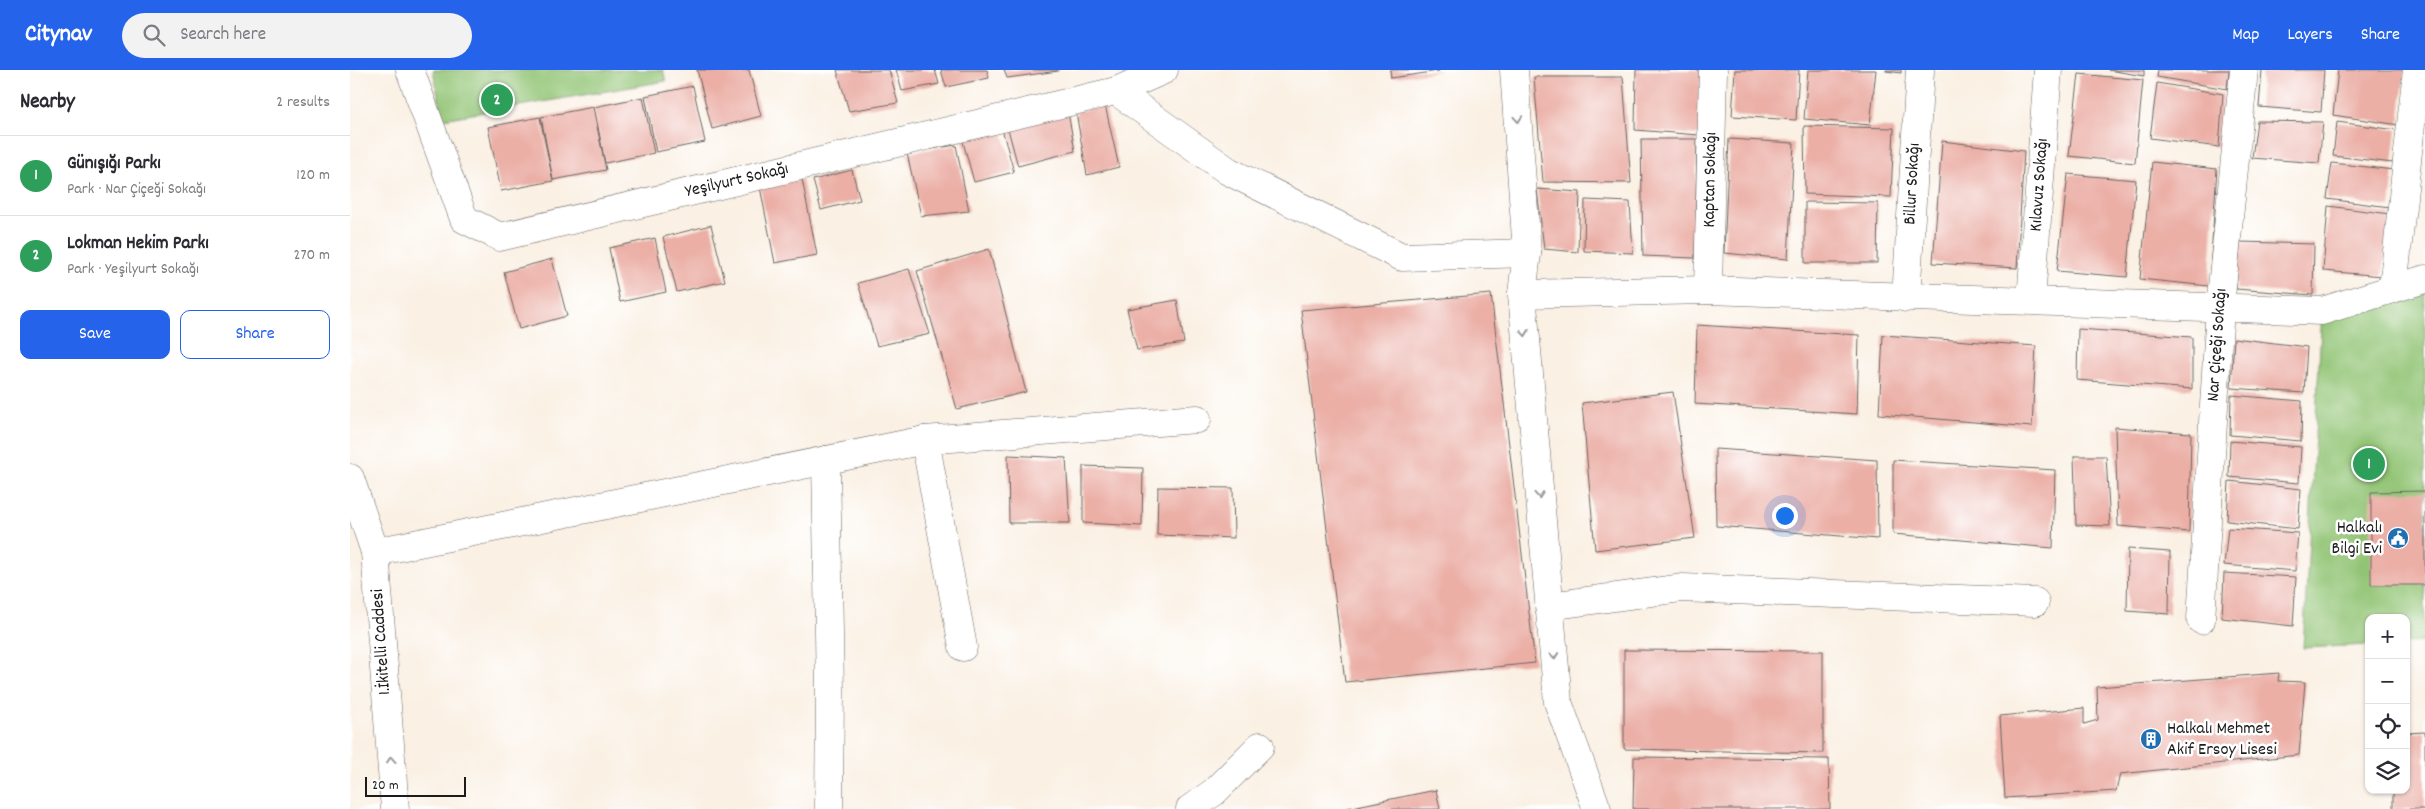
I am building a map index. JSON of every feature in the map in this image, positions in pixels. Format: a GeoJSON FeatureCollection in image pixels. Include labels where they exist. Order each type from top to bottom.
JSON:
{"type":"FeatureCollection","features":[{"type":"Feature","properties":{"kind":"street","name":"Yeşilyurt Sokağı"},"geometry":{"type":"LineString","coordinates":[[410,70],[464,219],[500,237],[1116,91],[1164,70]]}},
{"type":"Feature","properties":{"kind":"street"},"geometry":{"type":"LineString","coordinates":[[1514,70],[1527,253],[1522,294],[1558,702],[1597,809]]}},
{"type":"Feature","properties":{"kind":"street","name":"Kaptan Sokağı"},"geometry":{"type":"LineString","coordinates":[[1708,290],[1713,70]]}},
{"type":"Feature","properties":{"kind":"street","name":"Billur Sokağı"},"geometry":{"type":"LineString","coordinates":[[1906,298],[1920,70]]}},
{"type":"Feature","properties":{"kind":"street","name":"Kılavuz Sokağı"},"geometry":{"type":"LineString","coordinates":[[2031,300],[2048,70]]}},
{"type":"Feature","properties":{"kind":"street","name":"Nar Çiçeği Sokağı"},"geometry":{"type":"LineString","coordinates":[[2201,620],[2220,307],[2244,70]]}},
{"type":"Feature","properties":{"kind":"street"},"geometry":{"type":"LineString","coordinates":[[2393,288],[2417,70]]}},
{"type":"Feature","properties":{"kind":"street"},"geometry":{"type":"LineString","coordinates":[[1116,91],[1228,171],[1402,257],[1527,253]]}},
{"type":"Feature","properties":{"kind":"street"},"geometry":{"type":"LineString","coordinates":[[1522,294],[1708,290],[2322,311],[2425,279]]}},
{"type":"Feature","properties":{"kind":"street"},"geometry":{"type":"LineString","coordinates":[[376,552],[925,440],[1197,419]]}},
{"type":"Feature","properties":{"kind":"street"},"geometry":{"type":"LineString","coordinates":[[925,440],[963,647]]}},
{"type":"Feature","properties":{"kind":"street"},"geometry":{"type":"LineString","coordinates":[[826,460],[830,691],[828,809]]}},
{"type":"Feature","properties":{"kind":"street","name":"1.İkitelli Caddesi"},"geometry":{"type":"LineString","coordinates":[[350,478],[376,552],[395,809]]}},
{"type":"Feature","properties":{"kind":"street"},"geometry":{"type":"LineString","coordinates":[[1549,606],[1682,588],[2035,602]]}},
{"type":"Feature","properties":{"kind":"street"},"geometry":{"type":"LineString","coordinates":[[1190,809],[1214,792],[1260,746]]}},
{"type":"Feature","properties":{"kind":"green space"},"geometry":{"type":"Polygon","coordinates":[[[433,70],[663,70],[666,81],[443,119],[433,70]]]}},
{"type":"Feature","properties":{"kind":"green space"},"geometry":{"type":"Polygon","coordinates":[[[2425,279],[2425,642],[2410,643],[2410,614],[2365,614],[2365,645],[2303,648],[2322,311],[2425,279]]]}},
{"type":"Feature","properties":{"kind":"building"},"geometry":{"type":"Polygon","coordinates":[[[697,70],[749,70],[761,116],[712,129],[697,70]]]}},
{"type":"Feature","properties":{"kind":"building"},"geometry":{"type":"Polygon","coordinates":[[[837,70],[889,70],[898,103],[849,111],[837,70]]]}},
{"type":"Feature","properties":{"kind":"building"},"geometry":{"type":"Polygon","coordinates":[[[896,70],[935,70],[939,84],[902,91],[896,70]]]}},
{"type":"Feature","properties":{"kind":"building"},"geometry":{"type":"Polygon","coordinates":[[[941,70],[987,70],[989,78],[946,87],[941,70]]]}},
{"type":"Feature","properties":{"kind":"building"},"geometry":{"type":"Polygon","coordinates":[[[1004,70],[1058,70],[1058,71],[1007,78],[1004,70]]]}},
{"type":"Feature","properties":{"kind":"building"},"geometry":{"type":"Polygon","coordinates":[[[1390,70],[1439,70],[1439,71],[1391,78],[1390,70]]]}},
{"type":"Feature","properties":{"kind":"building"},"geometry":{"type":"Polygon","coordinates":[[[1636,70],[1701,70],[1699,135],[1635,130],[1636,70]]]}},
{"type":"Feature","properties":{"kind":"building"},"geometry":{"type":"Polygon","coordinates":[[[1735,70],[1799,70],[1796,120],[1732,116],[1735,70]]]}},
{"type":"Feature","properties":{"kind":"building"},"geometry":{"type":"Polygon","coordinates":[[[1808,70],[1876,70],[1870,125],[1804,119],[1808,70]]]}},
{"type":"Feature","properties":{"kind":"building"},"geometry":{"type":"Polygon","coordinates":[[[1901,70],[1901,73],[1886,71],[1901,70]]]}},
{"type":"Feature","properties":{"kind":"building"},"geometry":{"type":"Polygon","coordinates":[[[2108,70],[2144,70],[2144,76],[2108,70]]]}},
{"type":"Feature","properties":{"kind":"building"},"geometry":{"type":"Polygon","coordinates":[[[2158,70],[2229,70],[2227,89],[2157,77],[2158,70]]]}},
{"type":"Feature","properties":{"kind":"building"},"geometry":{"type":"Polygon","coordinates":[[[2262,70],[2324,70],[2321,112],[2259,107],[2262,70]]]}},
{"type":"Feature","properties":{"kind":"building"},"geometry":{"type":"Polygon","coordinates":[[[2338,70],[2405,70],[2399,125],[2333,115],[2338,70]]]}},
{"type":"Feature","properties":{"kind":"building"},"geometry":{"type":"Polygon","coordinates":[[[2079,74],[2143,80],[2135,163],[2069,156],[2079,74]]]}},
{"type":"Feature","properties":{"kind":"building"},"geometry":{"type":"Polygon","coordinates":[[[1534,77],[1623,77],[1631,183],[1543,182],[1534,77]]]}},
{"type":"Feature","properties":{"kind":"building"},"geometry":{"type":"Polygon","coordinates":[[[2157,83],[2223,94],[2219,147],[2150,138],[2157,83]]]}},
{"type":"Feature","properties":{"kind":"building"},"geometry":{"type":"Polygon","coordinates":[[[693,86],[705,142],[656,152],[645,96],[693,86]]]}},
{"type":"Feature","properties":{"kind":"building"},"geometry":{"type":"Polygon","coordinates":[[[643,97],[654,153],[605,163],[594,107],[643,97]]]}},
{"type":"Feature","properties":{"kind":"building"},"geometry":{"type":"Polygon","coordinates":[[[1105,105],[1119,167],[1087,175],[1076,112],[1105,105]]]}},
{"type":"Feature","properties":{"kind":"building"},"geometry":{"type":"Polygon","coordinates":[[[593,107],[606,170],[553,180],[541,117],[593,107]]]}},
{"type":"Feature","properties":{"kind":"building"},"geometry":{"type":"Polygon","coordinates":[[[1068,112],[1075,151],[1018,166],[1008,129],[1068,112]]]}},
{"type":"Feature","properties":{"kind":"building"},"geometry":{"type":"Polygon","coordinates":[[[540,117],[553,181],[501,191],[488,127],[540,117]]]}},
{"type":"Feature","properties":{"kind":"building"},"geometry":{"type":"Polygon","coordinates":[[[2257,121],[2323,122],[2319,163],[2252,158],[2257,121]]]}},
{"type":"Feature","properties":{"kind":"building"},"geometry":{"type":"Polygon","coordinates":[[[2337,122],[2397,130],[2393,163],[2333,156],[2337,122]]]}},
{"type":"Feature","properties":{"kind":"building"},"geometry":{"type":"Polygon","coordinates":[[[1804,126],[1894,128],[1891,197],[1805,194],[1804,126]]]}},
{"type":"Feature","properties":{"kind":"building"},"geometry":{"type":"Polygon","coordinates":[[[1002,129],[1014,172],[974,182],[962,138],[1002,129]]]}},
{"type":"Feature","properties":{"kind":"building"},"geometry":{"type":"Polygon","coordinates":[[[1641,139],[1697,139],[1695,258],[1643,256],[1641,139]]]}},
{"type":"Feature","properties":{"kind":"building"},"geometry":{"type":"Polygon","coordinates":[[[1729,139],[1794,143],[1788,259],[1724,253],[1729,139]]]}},
{"type":"Feature","properties":{"kind":"building"},"geometry":{"type":"Polygon","coordinates":[[[1942,141],[2024,151],[2017,268],[1933,263],[1942,141]]]}},
{"type":"Feature","properties":{"kind":"building"},"geometry":{"type":"Polygon","coordinates":[[[956,145],[969,211],[921,216],[907,153],[956,145]]]}},
{"type":"Feature","properties":{"kind":"building"},"geometry":{"type":"Polygon","coordinates":[[[2152,162],[2217,169],[2209,286],[2140,279],[2152,162]]]}},
{"type":"Feature","properties":{"kind":"building"},"geometry":{"type":"Polygon","coordinates":[[[2332,163],[2394,170],[2390,207],[2327,199],[2332,163]]]}},
{"type":"Feature","properties":{"kind":"building"},"geometry":{"type":"Polygon","coordinates":[[[852,170],[860,200],[821,210],[813,180],[852,170]]]}},
{"type":"Feature","properties":{"kind":"building"},"geometry":{"type":"Polygon","coordinates":[[[2068,174],[2136,180],[2127,277],[2057,271],[2068,174]]]}},
{"type":"Feature","properties":{"kind":"building"},"geometry":{"type":"Polygon","coordinates":[[[802,179],[817,255],[775,263],[760,187],[802,179]]]}},
{"type":"Feature","properties":{"kind":"building"},"geometry":{"type":"Polygon","coordinates":[[[1537,189],[1580,192],[1578,252],[1544,249],[1537,189]]]}},
{"type":"Feature","properties":{"kind":"building"},"geometry":{"type":"Polygon","coordinates":[[[1585,200],[1630,202],[1633,253],[1584,251],[1585,200]]]}},
{"type":"Feature","properties":{"kind":"building"},"geometry":{"type":"Polygon","coordinates":[[[1805,202],[1878,203],[1877,263],[1805,263],[1805,202]]]}},
{"type":"Feature","properties":{"kind":"building"},"geometry":{"type":"Polygon","coordinates":[[[2328,206],[2390,214],[2383,276],[2323,271],[2328,206]]]}},
{"type":"Feature","properties":{"kind":"building"},"geometry":{"type":"Polygon","coordinates":[[[711,225],[725,281],[677,292],[663,237],[711,225]]]}},
{"type":"Feature","properties":{"kind":"building"},"geometry":{"type":"Polygon","coordinates":[[[655,238],[666,292],[620,302],[609,248],[655,238]]]}},
{"type":"Feature","properties":{"kind":"building"},"geometry":{"type":"Polygon","coordinates":[[[2240,242],[2314,244],[2313,295],[2236,289],[2240,242]]]}},
{"type":"Feature","properties":{"kind":"building"},"geometry":{"type":"Polygon","coordinates":[[[989,249],[1026,392],[957,409],[917,271],[989,249]]]}},
{"type":"Feature","properties":{"kind":"building"},"geometry":{"type":"Polygon","coordinates":[[[552,259],[567,316],[519,329],[504,272],[552,259]]]}},
{"type":"Feature","properties":{"kind":"building"},"geometry":{"type":"Polygon","coordinates":[[[909,269],[930,334],[877,346],[858,283],[909,269]]]}},
{"type":"Feature","properties":{"kind":"building"},"geometry":{"type":"Polygon","coordinates":[[[1491,294],[1535,663],[1345,682],[1301,310],[1491,294]]]}},
{"type":"Feature","properties":{"kind":"building"},"geometry":{"type":"Polygon","coordinates":[[[1177,300],[1184,343],[1137,350],[1127,309],[1177,300]]]}},
{"type":"Feature","properties":{"kind":"building"},"geometry":{"type":"Polygon","coordinates":[[[1697,325],[1859,335],[1857,414],[1695,404],[1697,325]]]}},
{"type":"Feature","properties":{"kind":"building"},"geometry":{"type":"Polygon","coordinates":[[[2078,329],[2192,337],[2192,389],[2077,380],[2078,329]]]}},
{"type":"Feature","properties":{"kind":"building"},"geometry":{"type":"Polygon","coordinates":[[[1883,335],[2036,346],[2032,427],[1879,414],[1883,335]]]}},
{"type":"Feature","properties":{"kind":"building"},"geometry":{"type":"Polygon","coordinates":[[[2234,338],[2307,347],[2304,393],[2231,388],[2234,338]]]}},
{"type":"Feature","properties":{"kind":"building"},"geometry":{"type":"Polygon","coordinates":[[[1673,392],[1695,538],[1595,550],[1582,403],[1673,392]]]}},
{"type":"Feature","properties":{"kind":"building"},"geometry":{"type":"Polygon","coordinates":[[[2231,395],[2302,401],[2301,441],[2230,435],[2231,395]]]}},
{"type":"Feature","properties":{"kind":"building"},"geometry":{"type":"Polygon","coordinates":[[[2115,427],[2191,433],[2189,532],[2118,526],[2115,427]]]}},
{"type":"Feature","properties":{"kind":"building"},"geometry":{"type":"Polygon","coordinates":[[[2230,441],[2301,447],[2299,483],[2229,477],[2230,441]]]}},
{"type":"Feature","properties":{"kind":"building"},"geometry":{"type":"Polygon","coordinates":[[[1715,449],[1877,460],[1878,539],[1716,526],[1715,449]]]}},
{"type":"Feature","properties":{"kind":"building"},"geometry":{"type":"Polygon","coordinates":[[[1008,455],[1066,458],[1070,523],[1009,523],[1008,455]]]}},
{"type":"Feature","properties":{"kind":"building"},"geometry":{"type":"Polygon","coordinates":[[[2074,456],[2106,456],[2110,526],[2076,525],[2074,456]]]}},
{"type":"Feature","properties":{"kind":"building"},"geometry":{"type":"Polygon","coordinates":[[[1893,460],[2055,470],[2053,548],[1893,534],[1893,460]]]}},
{"type":"Feature","properties":{"kind":"building"},"geometry":{"type":"Polygon","coordinates":[[[1083,466],[1143,468],[1142,526],[1083,523],[1083,466]]]}},
{"type":"Feature","properties":{"kind":"building"},"geometry":{"type":"Polygon","coordinates":[[[2229,481],[2301,489],[2298,529],[2227,521],[2229,481]]]}},
{"type":"Feature","properties":{"kind":"building"},"geometry":{"type":"Polygon","coordinates":[[[1158,487],[1233,488],[1234,538],[1157,535],[1158,487]]]}},
{"type":"Feature","properties":{"kind":"building","name":"Halkalı Bilgi Evi"},"geometry":{"type":"Polygon","coordinates":[[[2425,491],[2425,585],[2371,585],[2371,492],[2425,491]]]}},
{"type":"Feature","properties":{"kind":"building"},"geometry":{"type":"Polygon","coordinates":[[[2228,528],[2298,533],[2295,571],[2224,565],[2228,528]]]}},
{"type":"Feature","properties":{"kind":"building"},"geometry":{"type":"Polygon","coordinates":[[[2128,549],[2170,552],[2169,614],[2127,611],[2128,549]]]}},
{"type":"Feature","properties":{"kind":"building"},"geometry":{"type":"Polygon","coordinates":[[[2224,573],[2296,577],[2293,626],[2222,618],[2224,573]]]}},
{"type":"Feature","properties":{"kind":"building"},"geometry":{"type":"Polygon","coordinates":[[[1624,650],[1823,651],[1823,753],[1624,749],[1624,650]]]}},
{"type":"Feature","properties":{"kind":"building","name":"Halkalı Mehmet Akif Ersoy Lisesi"},"geometry":{"type":"Polygon","coordinates":[[[2279,673],[2278,681],[2305,682],[2299,755],[2120,774],[2116,791],[2005,798],[2000,716],[2084,708],[2084,724],[2098,720],[2097,687],[2279,673]]]}},
{"type":"Feature","properties":{"kind":"building"},"geometry":{"type":"Polygon","coordinates":[[[2425,732],[2425,809],[2393,809],[2393,794],[2410,794],[2410,733],[2425,732]]]}},
{"type":"Feature","properties":{"kind":"building"},"geometry":{"type":"Polygon","coordinates":[[[1634,757],[1829,759],[1830,809],[1633,809],[1634,757]]]}},
{"type":"Feature","properties":{"kind":"building"},"geometry":{"type":"Polygon","coordinates":[[[1436,790],[1440,809],[1347,809],[1347,808],[1436,790]]]}},
{"type":"Feature","properties":{"kind":"place","name":"Lokman Hekim Parkı"},"geometry":{"type":"Point","coordinates":[497,100]}},
{"type":"Feature","properties":{"kind":"place","name":"Günışığı Parkı"},"geometry":{"type":"Point","coordinates":[2369,464]}},
{"type":"Feature","properties":{"kind":"place","name":"Halkalı Bilgi Evi"},"geometry":{"type":"Point","coordinates":[2398,538]}},
{"type":"Feature","properties":{"kind":"place","name":"Halkalı Mehmet Akif Ersoy Lisesi"},"geometry":{"type":"Point","coordinates":[2151,739]}}]}
